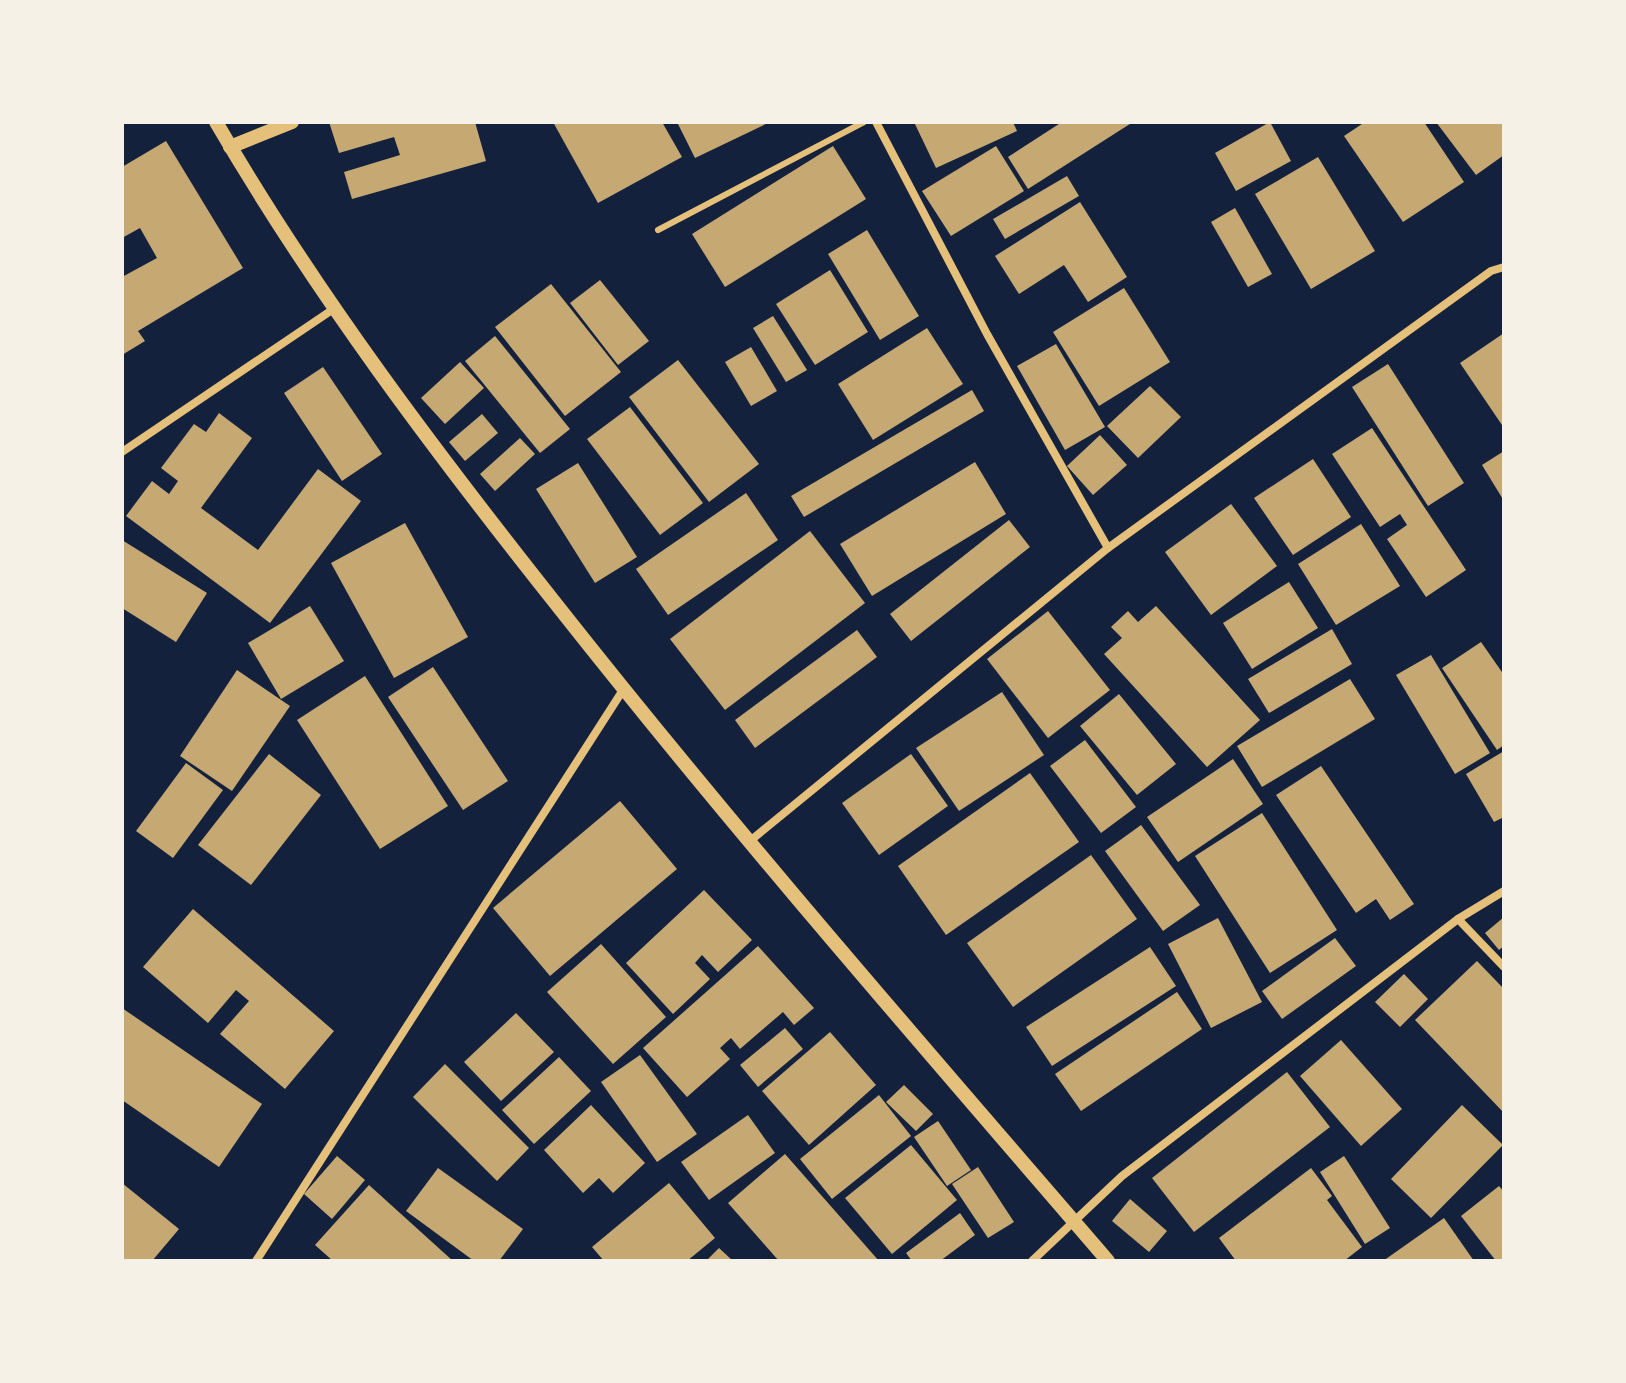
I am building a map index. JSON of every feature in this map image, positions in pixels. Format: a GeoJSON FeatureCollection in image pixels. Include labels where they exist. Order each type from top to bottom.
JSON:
{"type":"FeatureCollection","features":[{"type":"Feature","properties":{"kind":"street"},"geometry":{"type":"LineString","coordinates":[[216,122],[335,308],[466,491],[623,690],[1108,1261]]}},
{"type":"Feature","properties":{"kind":"street"},"geometry":{"type":"LineString","coordinates":[[230,147],[292,122]]}},
{"type":"Feature","properties":{"kind":"street"},"geometry":{"type":"LineString","coordinates":[[876,122],[987,334],[1108,548]]}},
{"type":"Feature","properties":{"kind":"street"},"geometry":{"type":"LineString","coordinates":[[750,841],[1108,548],[1491,271],[1504,267]]}},
{"type":"Feature","properties":{"kind":"street"},"geometry":{"type":"LineString","coordinates":[[122,452],[335,308]]}},
{"type":"Feature","properties":{"kind":"street"},"geometry":{"type":"LineString","coordinates":[[256,1261],[623,690]]}},
{"type":"Feature","properties":{"kind":"street"},"geometry":{"type":"LineString","coordinates":[[1032,1261],[1122,1176],[1458,919],[1504,891]]}},
{"type":"Feature","properties":{"kind":"street"},"geometry":{"type":"LineString","coordinates":[[1458,919],[1504,967]]}},
{"type":"Feature","properties":{"kind":"lane"},"geometry":{"type":"LineString","coordinates":[[658,230],[864,122]]}},
{"type":"Feature","properties":{"kind":"building"},"geometry":{"type":"Polygon","coordinates":[[[329,122],[475,122],[486,161],[352,199],[344,172],[400,155],[394,137],[339,153],[329,122]]]}},
{"type":"Feature","properties":{"kind":"building"},"geometry":{"type":"Polygon","coordinates":[[[553,122],[662,122],[682,157],[598,203],[553,122]]]}},
{"type":"Feature","properties":{"kind":"building"},"geometry":{"type":"Polygon","coordinates":[[[677,122],[770,122],[695,158],[677,122]]]}},
{"type":"Feature","properties":{"kind":"building"},"geometry":{"type":"Polygon","coordinates":[[[914,122],[1013,122],[1017,131],[936,168],[914,122]]]}},
{"type":"Feature","properties":{"kind":"building"},"geometry":{"type":"Polygon","coordinates":[[[1062,122],[1133,122],[1028,189],[1008,157],[1062,122]]]}},
{"type":"Feature","properties":{"kind":"building"},"geometry":{"type":"Polygon","coordinates":[[[1270,122],[1291,161],[1236,191],[1215,153],[1270,122]]]}},
{"type":"Feature","properties":{"kind":"building"},"geometry":{"type":"Polygon","coordinates":[[[1365,122],[1424,122],[1464,182],[1403,222],[1344,136],[1365,122]]]}},
{"type":"Feature","properties":{"kind":"building"},"geometry":{"type":"Polygon","coordinates":[[[1436,122],[1504,122],[1504,155],[1476,175],[1436,122]]]}},
{"type":"Feature","properties":{"kind":"building"},"geometry":{"type":"Polygon","coordinates":[[[166,141],[243,268],[138,331],[145,341],[122,355],[122,277],[157,258],[140,228],[122,238],[122,167],[166,141]]]}},
{"type":"Feature","properties":{"kind":"building"},"geometry":{"type":"Polygon","coordinates":[[[833,146],[866,199],[725,287],[692,234],[833,146]]]}},
{"type":"Feature","properties":{"kind":"building"},"geometry":{"type":"Polygon","coordinates":[[[996,146],[1024,191],[951,236],[922,191],[996,146]]]}},
{"type":"Feature","properties":{"kind":"building"},"geometry":{"type":"Polygon","coordinates":[[[1318,157],[1375,251],[1311,289],[1255,194],[1318,157]]]}},
{"type":"Feature","properties":{"kind":"building"},"geometry":{"type":"Polygon","coordinates":[[[1067,176],[1079,196],[1005,239],[993,219],[1067,176]]]}},
{"type":"Feature","properties":{"kind":"building"},"geometry":{"type":"Polygon","coordinates":[[[1080,202],[1127,277],[1088,302],[1064,265],[1019,294],[995,256],[1080,202]]]}},
{"type":"Feature","properties":{"kind":"building"},"geometry":{"type":"Polygon","coordinates":[[[1235,208],[1272,274],[1248,287],[1211,222],[1235,208]]]}},
{"type":"Feature","properties":{"kind":"building"},"geometry":{"type":"Polygon","coordinates":[[[867,230],[919,316],[880,340],[828,254],[867,230]]]}},
{"type":"Feature","properties":{"kind":"building"},"geometry":{"type":"Polygon","coordinates":[[[830,270],[868,332],[815,365],[776,304],[830,270]]]}},
{"type":"Feature","properties":{"kind":"building"},"geometry":{"type":"Polygon","coordinates":[[[600,280],[649,341],[618,365],[570,303],[600,280]]]}},
{"type":"Feature","properties":{"kind":"building"},"geometry":{"type":"Polygon","coordinates":[[[551,284],[621,372],[565,416],[495,327],[551,284]]]}},
{"type":"Feature","properties":{"kind":"building"},"geometry":{"type":"Polygon","coordinates":[[[1124,288],[1170,362],[1099,406],[1053,332],[1124,288]]]}},
{"type":"Feature","properties":{"kind":"building"},"geometry":{"type":"Polygon","coordinates":[[[773,316],[807,370],[786,382],[753,328],[773,316]]]}},
{"type":"Feature","properties":{"kind":"building"},"geometry":{"type":"Polygon","coordinates":[[[927,328],[963,384],[873,440],[838,384],[927,328]]]}},
{"type":"Feature","properties":{"kind":"building"},"geometry":{"type":"Polygon","coordinates":[[[1504,333],[1504,428],[1460,363],[1504,333]]]}},
{"type":"Feature","properties":{"kind":"building"},"geometry":{"type":"Polygon","coordinates":[[[495,336],[570,429],[540,453],[465,361],[495,336]]]}},
{"type":"Feature","properties":{"kind":"building"},"geometry":{"type":"Polygon","coordinates":[[[1056,344],[1105,427],[1065,450],[1017,366],[1056,344]]]}},
{"type":"Feature","properties":{"kind":"building"},"geometry":{"type":"Polygon","coordinates":[[[751,347],[777,391],[751,406],[725,362],[751,347]]]}},
{"type":"Feature","properties":{"kind":"building"},"geometry":{"type":"Polygon","coordinates":[[[678,360],[759,464],[709,502],[629,397],[678,360]]]}},
{"type":"Feature","properties":{"kind":"building"},"geometry":{"type":"Polygon","coordinates":[[[460,362],[484,388],[445,424],[421,398],[460,362]]]}},
{"type":"Feature","properties":{"kind":"building"},"geometry":{"type":"Polygon","coordinates":[[[1388,364],[1464,483],[1428,506],[1352,387],[1388,364]]]}},
{"type":"Feature","properties":{"kind":"building"},"geometry":{"type":"Polygon","coordinates":[[[323,367],[382,454],[342,481],[284,393],[323,367]]]}},
{"type":"Feature","properties":{"kind":"building"},"geometry":{"type":"Polygon","coordinates":[[[1150,386],[1181,417],[1138,458],[1107,426],[1150,386]]]}},
{"type":"Feature","properties":{"kind":"building"},"geometry":{"type":"Polygon","coordinates":[[[972,390],[984,411],[804,517],[791,496],[972,390]]]}},
{"type":"Feature","properties":{"kind":"building"},"geometry":{"type":"Polygon","coordinates":[[[630,407],[703,503],[660,535],[587,439],[630,407]]]}},
{"type":"Feature","properties":{"kind":"building"},"geometry":{"type":"Polygon","coordinates":[[[219,413],[252,438],[201,508],[258,550],[318,469],[361,501],[270,623],[126,516],[152,481],[169,494],[178,481],[161,468],[194,424],[206,432],[219,413]]]}},
{"type":"Feature","properties":{"kind":"building"},"geometry":{"type":"Polygon","coordinates":[[[482,414],[498,433],[465,461],[449,442],[482,414]]]}},
{"type":"Feature","properties":{"kind":"building"},"geometry":{"type":"Polygon","coordinates":[[[1372,428],[1466,570],[1426,597],[1387,539],[1407,525],[1400,514],[1380,527],[1332,454],[1372,428]]]}},
{"type":"Feature","properties":{"kind":"building"},"geometry":{"type":"Polygon","coordinates":[[[1100,435],[1127,465],[1093,495],[1067,466],[1100,435]]]}},
{"type":"Feature","properties":{"kind":"building"},"geometry":{"type":"Polygon","coordinates":[[[520,438],[535,454],[495,491],[480,474],[520,438]]]}},
{"type":"Feature","properties":{"kind":"building"},"geometry":{"type":"Polygon","coordinates":[[[1504,451],[1504,501],[1482,465],[1504,451]]]}},
{"type":"Feature","properties":{"kind":"building"},"geometry":{"type":"Polygon","coordinates":[[[1313,459],[1351,517],[1293,555],[1254,498],[1313,459]]]}},
{"type":"Feature","properties":{"kind":"building"},"geometry":{"type":"Polygon","coordinates":[[[975,462],[1006,514],[872,596],[840,544],[975,462]]]}},
{"type":"Feature","properties":{"kind":"building"},"geometry":{"type":"Polygon","coordinates":[[[578,463],[637,557],[595,583],[536,489],[578,463]]]}},
{"type":"Feature","properties":{"kind":"building"},"geometry":{"type":"Polygon","coordinates":[[[746,493],[778,540],[668,615],[636,569],[746,493]]]}},
{"type":"Feature","properties":{"kind":"building"},"geometry":{"type":"Polygon","coordinates":[[[1231,504],[1277,566],[1211,615],[1165,552],[1231,504]]]}},
{"type":"Feature","properties":{"kind":"building"},"geometry":{"type":"Polygon","coordinates":[[[1009,520],[1030,547],[911,641],[890,614],[1009,520]]]}},
{"type":"Feature","properties":{"kind":"building"},"geometry":{"type":"Polygon","coordinates":[[[405,523],[468,637],[394,678],[331,563],[405,523]]]}},
{"type":"Feature","properties":{"kind":"building"},"geometry":{"type":"Polygon","coordinates":[[[1361,524],[1400,586],[1336,625],[1298,564],[1361,524]]]}},
{"type":"Feature","properties":{"kind":"building"},"geometry":{"type":"Polygon","coordinates":[[[810,531],[865,603],[725,710],[670,639],[810,531]]]}},
{"type":"Feature","properties":{"kind":"building"},"geometry":{"type":"Polygon","coordinates":[[[122,540],[207,593],[176,642],[122,608],[122,540]]]}},
{"type":"Feature","properties":{"kind":"building"},"geometry":{"type":"Polygon","coordinates":[[[1289,582],[1318,628],[1252,669],[1223,623],[1289,582]]]}},
{"type":"Feature","properties":{"kind":"building"},"geometry":{"type":"Polygon","coordinates":[[[310,606],[344,661],[281,699],[248,643],[310,606]]]}},
{"type":"Feature","properties":{"kind":"building"},"geometry":{"type":"Polygon","coordinates":[[[1156,606],[1260,720],[1207,767],[1104,654],[1122,638],[1111,627],[1128,611],[1138,622],[1156,606]]]}},
{"type":"Feature","properties":{"kind":"building"},"geometry":{"type":"Polygon","coordinates":[[[1048,611],[1110,690],[1048,738],[987,659],[1048,611]]]}},
{"type":"Feature","properties":{"kind":"building"},"geometry":{"type":"Polygon","coordinates":[[[1332,629],[1352,664],[1269,713],[1248,679],[1332,629]]]}},
{"type":"Feature","properties":{"kind":"building"},"geometry":{"type":"Polygon","coordinates":[[[857,630],[877,657],[755,748],[735,720],[857,630]]]}},
{"type":"Feature","properties":{"kind":"building"},"geometry":{"type":"Polygon","coordinates":[[[1481,642],[1504,675],[1504,745],[1497,750],[1442,668],[1481,642]]]}},
{"type":"Feature","properties":{"kind":"building"},"geometry":{"type":"Polygon","coordinates":[[[1431,655],[1490,753],[1455,774],[1396,675],[1431,655]]]}},
{"type":"Feature","properties":{"kind":"building"},"geometry":{"type":"Polygon","coordinates":[[[433,667],[508,781],[463,810],[388,697],[433,667]]]}},
{"type":"Feature","properties":{"kind":"building"},"geometry":{"type":"Polygon","coordinates":[[[237,670],[290,706],[232,791],[180,756],[237,670]]]}},
{"type":"Feature","properties":{"kind":"building"},"geometry":{"type":"Polygon","coordinates":[[[365,676],[448,806],[380,849],[297,720],[365,676]]]}},
{"type":"Feature","properties":{"kind":"building"},"geometry":{"type":"Polygon","coordinates":[[[1350,679],[1375,719],[1262,787],[1237,746],[1350,679]]]}},
{"type":"Feature","properties":{"kind":"building"},"geometry":{"type":"Polygon","coordinates":[[[1002,692],[1044,755],[959,811],[916,748],[1002,692]]]}},
{"type":"Feature","properties":{"kind":"building"},"geometry":{"type":"Polygon","coordinates":[[[1119,694],[1176,764],[1137,795],[1080,726],[1119,694]]]}},
{"type":"Feature","properties":{"kind":"building"},"geometry":{"type":"Polygon","coordinates":[[[1085,740],[1136,807],[1101,833],[1050,766],[1085,740]]]}},
{"type":"Feature","properties":{"kind":"building"},"geometry":{"type":"Polygon","coordinates":[[[1504,751],[1504,817],[1494,822],[1466,774],[1504,751]]]}},
{"type":"Feature","properties":{"kind":"building"},"geometry":{"type":"Polygon","coordinates":[[[269,754],[321,795],[251,885],[198,845],[269,754]]]}},
{"type":"Feature","properties":{"kind":"building"},"geometry":{"type":"Polygon","coordinates":[[[911,754],[948,806],[879,855],[842,803],[911,754]]]}},
{"type":"Feature","properties":{"kind":"building"},"geometry":{"type":"Polygon","coordinates":[[[1233,759],[1263,804],[1178,862],[1147,817],[1233,759]]]}},
{"type":"Feature","properties":{"kind":"building"},"geometry":{"type":"Polygon","coordinates":[[[186,763],[223,790],[173,858],[136,831],[186,763]]]}},
{"type":"Feature","properties":{"kind":"building"},"geometry":{"type":"Polygon","coordinates":[[[1321,766],[1414,904],[1390,920],[1376,899],[1356,913],[1276,795],[1321,766]]]}},
{"type":"Feature","properties":{"kind":"building"},"geometry":{"type":"Polygon","coordinates":[[[1030,773],[1079,842],[946,935],[898,866],[1030,773]]]}},
{"type":"Feature","properties":{"kind":"building"},"geometry":{"type":"Polygon","coordinates":[[[620,801],[677,869],[550,976],[493,908],[620,801]]]}},
{"type":"Feature","properties":{"kind":"building"},"geometry":{"type":"Polygon","coordinates":[[[1262,813],[1337,930],[1270,973],[1195,856],[1262,813]]]}},
{"type":"Feature","properties":{"kind":"building"},"geometry":{"type":"Polygon","coordinates":[[[1141,825],[1200,905],[1163,931],[1105,851],[1141,825]]]}},
{"type":"Feature","properties":{"kind":"building"},"geometry":{"type":"Polygon","coordinates":[[[1091,855],[1137,919],[1013,1007],[967,943],[1091,855]]]}},
{"type":"Feature","properties":{"kind":"building"},"geometry":{"type":"Polygon","coordinates":[[[704,890],[752,940],[718,972],[702,955],[695,963],[710,979],[673,1014],[626,963],[704,890]]]}},
{"type":"Feature","properties":{"kind":"building"},"geometry":{"type":"Polygon","coordinates":[[[193,909],[334,1031],[285,1089],[220,1034],[249,1001],[236,990],[208,1023],[143,967],[193,909]]]}},
{"type":"Feature","properties":{"kind":"building"},"geometry":{"type":"Polygon","coordinates":[[[1504,917],[1504,946],[1499,950],[1485,933],[1504,917]]]}},
{"type":"Feature","properties":{"kind":"building"},"geometry":{"type":"Polygon","coordinates":[[[1218,918],[1262,1002],[1211,1028],[1168,944],[1218,918]]]}},
{"type":"Feature","properties":{"kind":"building"},"geometry":{"type":"Polygon","coordinates":[[[1335,938],[1356,966],[1282,1019],[1262,991],[1335,938]]]}},
{"type":"Feature","properties":{"kind":"building"},"geometry":{"type":"Polygon","coordinates":[[[601,944],[666,1017],[613,1064],[547,992],[601,944]]]}},
{"type":"Feature","properties":{"kind":"building"},"geometry":{"type":"Polygon","coordinates":[[[758,946],[814,1008],[794,1025],[783,1012],[740,1049],[731,1038],[720,1048],[730,1059],[687,1097],[643,1048],[758,946]]]}},
{"type":"Feature","properties":{"kind":"building"},"geometry":{"type":"Polygon","coordinates":[[[1150,947],[1176,986],[1052,1066],[1026,1027],[1150,947]]]}},
{"type":"Feature","properties":{"kind":"building"},"geometry":{"type":"Polygon","coordinates":[[[1477,961],[1504,989],[1504,1113],[1415,1020],[1477,961]]]}},
{"type":"Feature","properties":{"kind":"building"},"geometry":{"type":"Polygon","coordinates":[[[1404,974],[1428,999],[1400,1027],[1375,1002],[1404,974]]]}},
{"type":"Feature","properties":{"kind":"building"},"geometry":{"type":"Polygon","coordinates":[[[1177,992],[1202,1029],[1081,1111],[1055,1074],[1177,992]]]}},
{"type":"Feature","properties":{"kind":"building"},"geometry":{"type":"Polygon","coordinates":[[[122,1008],[262,1104],[219,1167],[122,1100],[122,1008]]]}},
{"type":"Feature","properties":{"kind":"building"},"geometry":{"type":"Polygon","coordinates":[[[516,1013],[554,1052],[501,1101],[464,1062],[516,1013]]]}},
{"type":"Feature","properties":{"kind":"building"},"geometry":{"type":"Polygon","coordinates":[[[785,1028],[803,1049],[758,1087],[740,1065],[785,1028]]]}},
{"type":"Feature","properties":{"kind":"building"},"geometry":{"type":"Polygon","coordinates":[[[830,1032],[876,1085],[809,1145],[762,1091],[830,1032]]]}},
{"type":"Feature","properties":{"kind":"building"},"geometry":{"type":"Polygon","coordinates":[[[1341,1040],[1402,1109],[1361,1146],[1300,1076],[1341,1040]]]}},
{"type":"Feature","properties":{"kind":"building"},"geometry":{"type":"Polygon","coordinates":[[[640,1055],[697,1134],[657,1162],[601,1082],[640,1055]]]}},
{"type":"Feature","properties":{"kind":"building"},"geometry":{"type":"Polygon","coordinates":[[[559,1057],[591,1091],[534,1144],[502,1110],[559,1057]]]}},
{"type":"Feature","properties":{"kind":"building"},"geometry":{"type":"Polygon","coordinates":[[[445,1064],[529,1148],[497,1181],[413,1097],[445,1064]]]}},
{"type":"Feature","properties":{"kind":"building"},"geometry":{"type":"Polygon","coordinates":[[[1287,1072],[1330,1127],[1194,1232],[1152,1178],[1287,1072]]]}},
{"type":"Feature","properties":{"kind":"building"},"geometry":{"type":"Polygon","coordinates":[[[904,1085],[933,1114],[916,1131],[886,1102],[904,1085]]]}},
{"type":"Feature","properties":{"kind":"building"},"geometry":{"type":"Polygon","coordinates":[[[879,1095],[911,1136],[832,1199],[800,1159],[879,1095]]]}},
{"type":"Feature","properties":{"kind":"building"},"geometry":{"type":"Polygon","coordinates":[[[591,1105],[645,1163],[613,1193],[599,1178],[583,1193],[544,1150],[591,1105]]]}},
{"type":"Feature","properties":{"kind":"building"},"geometry":{"type":"Polygon","coordinates":[[[1462,1105],[1503,1145],[1431,1218],[1391,1179],[1462,1105]]]}},
{"type":"Feature","properties":{"kind":"building"},"geometry":{"type":"Polygon","coordinates":[[[748,1115],[775,1153],[709,1200],[681,1162],[748,1115]]]}},
{"type":"Feature","properties":{"kind":"building"},"geometry":{"type":"Polygon","coordinates":[[[938,1121],[971,1170],[947,1186],[914,1137],[938,1121]]]}},
{"type":"Feature","properties":{"kind":"building"},"geometry":{"type":"Polygon","coordinates":[[[911,1145],[957,1200],[892,1254],[845,1198],[911,1145]]]}},
{"type":"Feature","properties":{"kind":"building"},"geometry":{"type":"Polygon","coordinates":[[[785,1154],[879,1261],[779,1261],[728,1203],[785,1154]]]}},
{"type":"Feature","properties":{"kind":"building"},"geometry":{"type":"Polygon","coordinates":[[[337,1156],[365,1180],[332,1219],[304,1194],[337,1156]]]}},
{"type":"Feature","properties":{"kind":"building"},"geometry":{"type":"Polygon","coordinates":[[[1344,1156],[1390,1228],[1365,1244],[1320,1172],[1344,1156]]]}},
{"type":"Feature","properties":{"kind":"building"},"geometry":{"type":"Polygon","coordinates":[[[978,1167],[1014,1222],[988,1238],[952,1184],[978,1167]]]}},
{"type":"Feature","properties":{"kind":"building"},"geometry":{"type":"Polygon","coordinates":[[[438,1168],[523,1229],[499,1261],[474,1261],[406,1211],[438,1168]]]}},
{"type":"Feature","properties":{"kind":"building"},"geometry":{"type":"Polygon","coordinates":[[[1311,1168],[1332,1196],[1327,1200],[1362,1247],[1344,1261],[1236,1261],[1219,1238],[1311,1168]]]}},
{"type":"Feature","properties":{"kind":"building"},"geometry":{"type":"Polygon","coordinates":[[[122,1183],[179,1229],[152,1261],[122,1261],[122,1183]]]}},
{"type":"Feature","properties":{"kind":"building"},"geometry":{"type":"Polygon","coordinates":[[[669,1183],[715,1238],[687,1261],[604,1261],[592,1247],[669,1183]]]}},
{"type":"Feature","properties":{"kind":"building"},"geometry":{"type":"Polygon","coordinates":[[[369,1185],[453,1261],[333,1261],[315,1245],[369,1185]]]}},
{"type":"Feature","properties":{"kind":"building"},"geometry":{"type":"Polygon","coordinates":[[[1499,1186],[1504,1192],[1504,1261],[1496,1261],[1461,1216],[1499,1186]]]}},
{"type":"Feature","properties":{"kind":"building"},"geometry":{"type":"Polygon","coordinates":[[[1130,1199],[1167,1231],[1149,1252],[1112,1221],[1130,1199]]]}},
{"type":"Feature","properties":{"kind":"building"},"geometry":{"type":"Polygon","coordinates":[[[960,1213],[975,1235],[940,1261],[912,1261],[906,1253],[960,1213]]]}},
{"type":"Feature","properties":{"kind":"building"},"geometry":{"type":"Polygon","coordinates":[[[1444,1218],[1474,1261],[1383,1261],[1444,1218]]]}},
{"type":"Feature","properties":{"kind":"building"},"geometry":{"type":"Polygon","coordinates":[[[719,1248],[733,1261],[706,1261],[719,1248]]]}}]}
